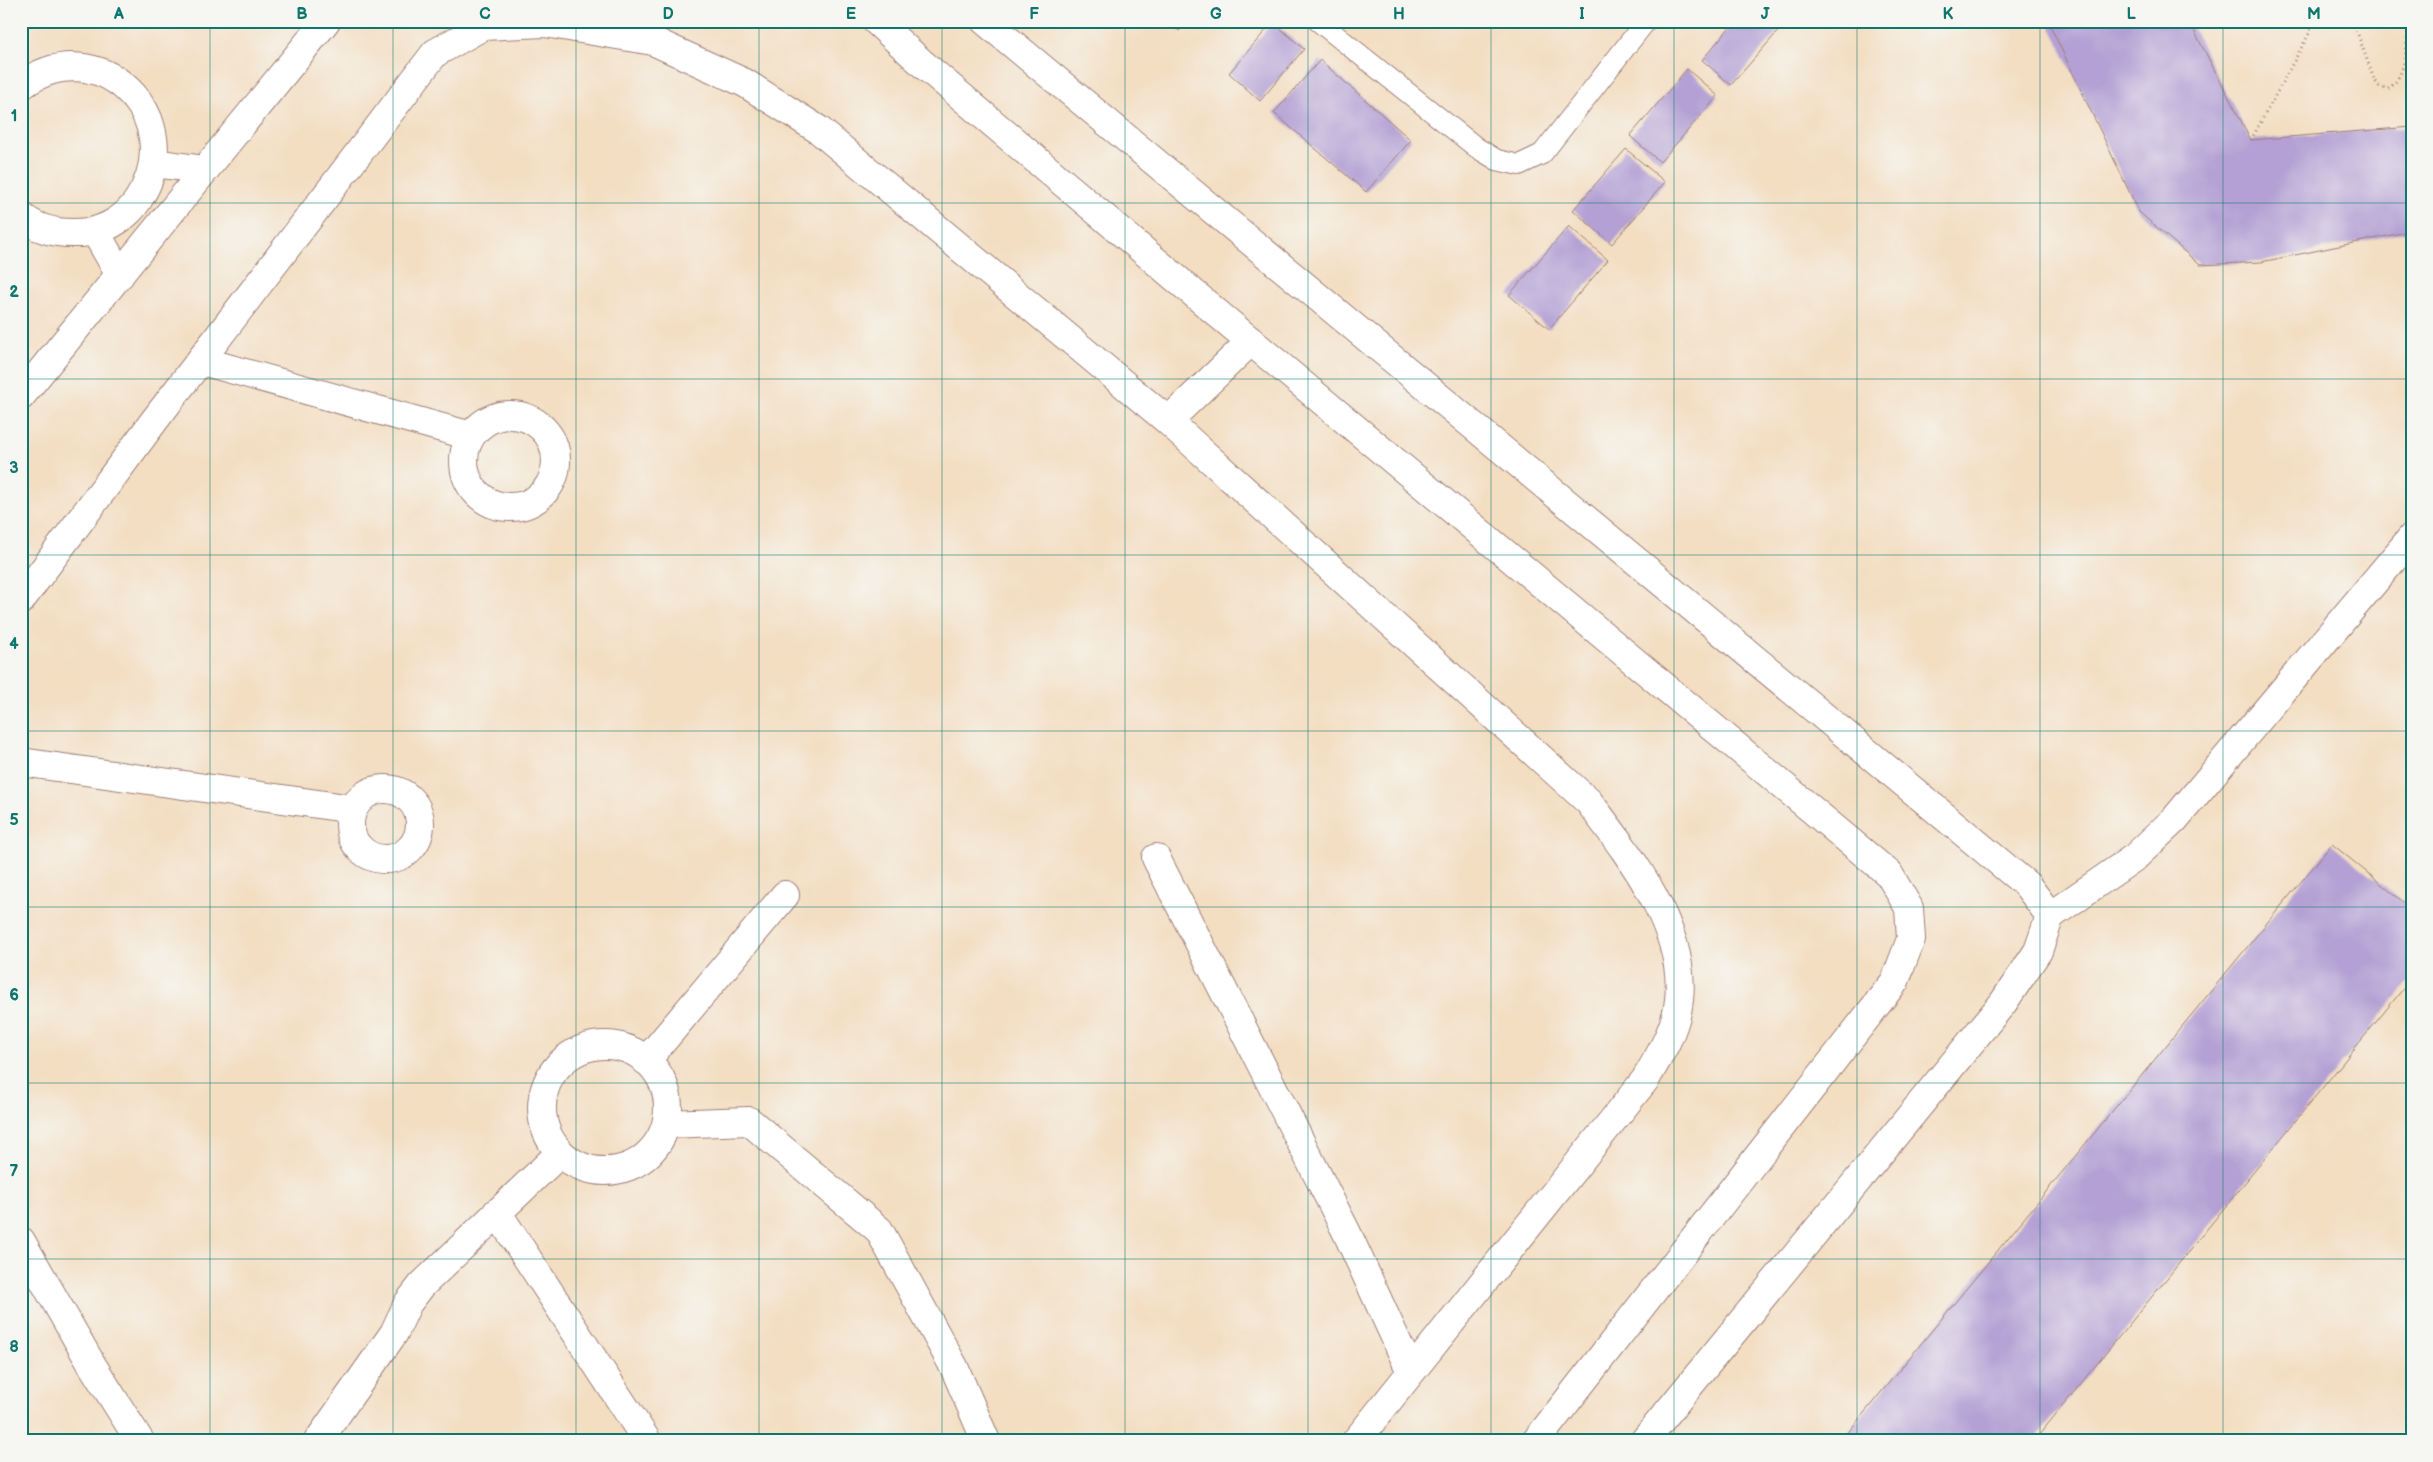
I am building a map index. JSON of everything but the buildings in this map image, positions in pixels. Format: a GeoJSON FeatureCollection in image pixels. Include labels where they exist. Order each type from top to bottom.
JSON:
{"type":"FeatureCollection","features":[{"type":"Feature","properties":{"kind":"street"},"geometry":{"type":"LineString","coordinates":[[21,396],[326,21]]}},
{"type":"Feature","properties":{"kind":"street"},"geometry":{"type":"LineString","coordinates":[[876,21],[924,64],[1252,341],[1889,874],[1909,908],[1911,939],[1895,981],[1536,1441]]}},
{"type":"Feature","properties":{"kind":"street"},"geometry":{"type":"LineString","coordinates":[[985,21],[2027,885],[2050,916]]}},
{"type":"Feature","properties":{"kind":"street"},"geometry":{"type":"LineString","coordinates":[[21,600],[154,421],[202,361],[435,53],[483,26],[545,23],[654,40],[745,83],[795,114],[819,130],[1168,421],[1590,802],[1635,863],[1666,924],[1680,970],[1679,1001],[1669,1038],[1645,1080],[1356,1441]]}},
{"type":"Feature","properties":{"kind":"street"},"geometry":{"type":"LineString","coordinates":[[21,86],[30,79],[52,70],[75,68],[98,71],[118,82],[136,97],[148,117],[155,139],[154,163],[148,185],[135,206],[117,222],[95,231],[71,234],[48,230],[21,216]]}},
{"type":"Feature","properties":{"kind":"street"},"geometry":{"type":"LineString","coordinates":[[154,163],[205,170]]}},
{"type":"Feature","properties":{"kind":"street"},"geometry":{"type":"LineString","coordinates":[[95,231],[120,275]]}},
{"type":"Feature","properties":{"kind":"street"},"geometry":{"type":"LineString","coordinates":[[1168,421],[1252,341]]}},
{"type":"Feature","properties":{"kind":"street"},"geometry":{"type":"LineString","coordinates":[[202,361],[471,436]]}},
{"type":"Feature","properties":{"kind":"street"},"geometry":{"type":"LineString","coordinates":[[1644,1441],[2004,1003],[2038,951],[2050,916],[2134,857],[2175,819],[2412,537]]}},
{"type":"Feature","properties":{"kind":"street"},"geometry":{"type":"LineString","coordinates":[[21,762],[353,809]]}},
{"type":"Feature","properties":{"kind":"street"},"geometry":{"type":"LineString","coordinates":[[1156,858],[1347,1233],[1411,1372]]}},
{"type":"Feature","properties":{"kind":"street"},"geometry":{"type":"LineString","coordinates":[[646,1061],[785,895]]}},
{"type":"Feature","properties":{"kind":"street"},"geometry":{"type":"LineString","coordinates":[[596,1044],[616,1045],[635,1052],[646,1061],[663,1082],[668,1103],[666,1124],[657,1144],[642,1159],[623,1169],[602,1171],[580,1166],[559,1154],[542,1120],[542,1100],[548,1080],[560,1063],[576,1051],[596,1044]]}},
{"type":"Feature","properties":{"kind":"street"},"geometry":{"type":"LineString","coordinates":[[666,1124],[749,1120],[879,1230],[954,1367],[986,1441]]}},
{"type":"Feature","properties":{"kind":"street"},"geometry":{"type":"LineString","coordinates":[[318,1441],[394,1333],[408,1302],[422,1285],[559,1154]]}},
{"type":"Feature","properties":{"kind":"street"},"geometry":{"type":"LineString","coordinates":[[497,1212],[647,1441]]}},
{"type":"Feature","properties":{"kind":"street"},"geometry":{"type":"LineString","coordinates":[[21,1241],[92,1365],[140,1441]]}},
{"type":"Feature","properties":{"kind":"lane"},"geometry":{"type":"LineString","coordinates":[[1318,21],[1477,148],[1497,160],[1519,165],[1542,154],[1646,21]]}},
{"type":"Feature","properties":{"kind":"path"},"geometry":{"type":"LineString","coordinates":[[2251,140],[2316,21]]}},
{"type":"Feature","properties":{"kind":"path"},"geometry":{"type":"LineString","coordinates":[[2353,21],[2374,79],[2379,86],[2388,89],[2397,84],[2401,72],[2409,21]]}}]}
